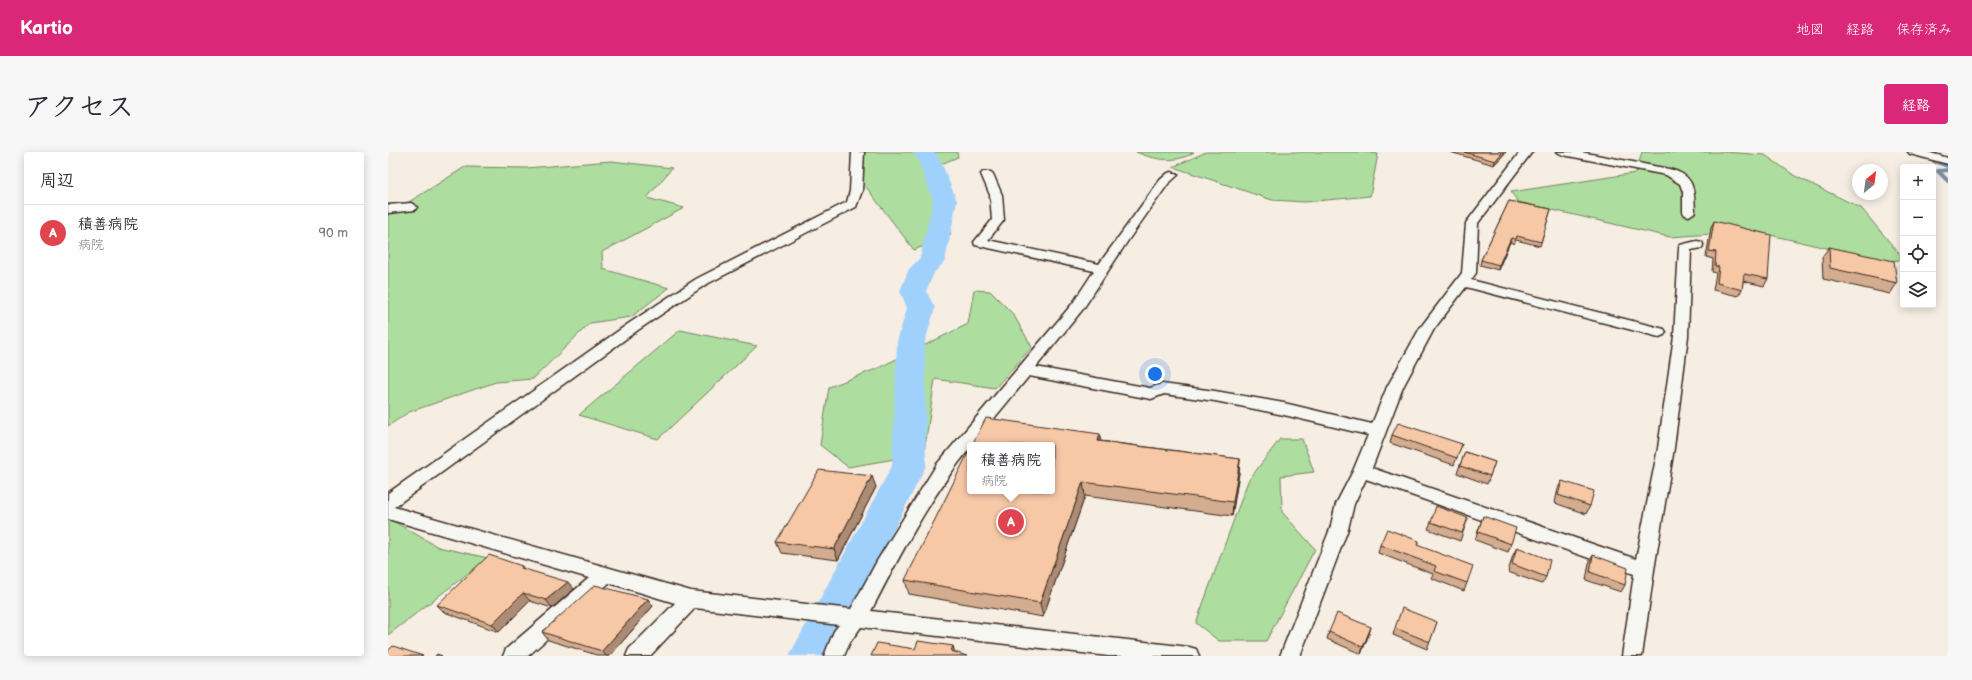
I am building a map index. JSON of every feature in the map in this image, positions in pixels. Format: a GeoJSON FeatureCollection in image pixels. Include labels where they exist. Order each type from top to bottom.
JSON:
{"type":"FeatureCollection","features":[{"type":"Feature","properties":{"kind":"street"},"geometry":{"type":"LineString","coordinates":[[388,502],[633,327],[648,319],[692,287],[710,276],[852,204],[856,191],[858,152]]}},
{"type":"Feature","properties":{"kind":"street"},"geometry":{"type":"LineString","coordinates":[[1290,656],[1339,529],[1345,504],[1362,471],[1395,387],[1427,328],[1469,273],[1472,223],[1526,152]]}},
{"type":"Feature","properties":{"kind":"street"},"geometry":{"type":"LineString","coordinates":[[1563,152],[1669,172],[1682,177],[1687,184],[1689,212]]}},
{"type":"Feature","properties":{"kind":"street"},"geometry":{"type":"LineString","coordinates":[[1914,152],[1948,161]]}},
{"type":"Feature","properties":{"kind":"street"},"geometry":{"type":"LineString","coordinates":[[987,174],[996,195],[998,220],[980,242],[1102,269]]}},
{"type":"Feature","properties":{"kind":"street"},"geometry":{"type":"LineString","coordinates":[[834,656],[850,617],[884,567],[943,469],[1078,306],[1102,269],[1164,182],[1172,175]]}},
{"type":"Feature","properties":{"kind":"street"},"geometry":{"type":"LineString","coordinates":[[388,209],[411,207]]}},
{"type":"Feature","properties":{"kind":"street"},"geometry":{"type":"LineString","coordinates":[[1632,656],[1644,570],[1666,448],[1681,336],[1685,248],[1696,245]]}},
{"type":"Feature","properties":{"kind":"street"},"geometry":{"type":"LineString","coordinates":[[1463,282],[1660,332]]}},
{"type":"Feature","properties":{"kind":"street"},"geometry":{"type":"LineString","coordinates":[[1025,370],[1151,394],[1162,389],[1230,399],[1284,409],[1377,431]]}},
{"type":"Feature","properties":{"kind":"street"},"geometry":{"type":"LineString","coordinates":[[1362,471],[1644,570]]}},
{"type":"Feature","properties":{"kind":"street"},"geometry":{"type":"LineString","coordinates":[[388,512],[691,599],[1189,656]]}},
{"type":"Feature","properties":{"kind":"street"},"geometry":{"type":"LineString","coordinates":[[515,656],[605,575]]}},
{"type":"Feature","properties":{"kind":"street"},"geometry":{"type":"LineString","coordinates":[[636,656],[691,599]]}},
{"type":"Feature","properties":{"kind":"green space"},"geometry":{"type":"Polygon","coordinates":[[[852,152],[957,152],[958,157],[929,169],[951,235],[914,250],[863,183],[852,152]]]}},
{"type":"Feature","properties":{"kind":"green space"},"geometry":{"type":"Polygon","coordinates":[[[1136,152],[1194,152],[1180,158],[1166,160],[1136,152]]]}},
{"type":"Feature","properties":{"kind":"green space"},"geometry":{"type":"Polygon","coordinates":[[[1206,152],[1365,152],[1378,154],[1370,196],[1305,202],[1272,200],[1173,167],[1206,152]]]}},
{"type":"Feature","properties":{"kind":"green space"},"geometry":{"type":"Polygon","coordinates":[[[1642,152],[1724,152],[1765,155],[1795,176],[1861,208],[1900,254],[1900,260],[1882,261],[1753,231],[1670,237],[1518,202],[1511,192],[1636,173],[1642,152]]]}},
{"type":"Feature","properties":{"kind":"green space"},"geometry":{"type":"Polygon","coordinates":[[[611,161],[672,168],[647,198],[684,208],[602,252],[603,269],[669,288],[631,317],[590,323],[533,379],[496,382],[409,412],[388,426],[388,215],[465,167],[526,168],[611,161]]]}},
{"type":"Feature","properties":{"kind":"green space"},"geometry":{"type":"Polygon","coordinates":[[[974,290],[990,291],[1013,314],[1032,347],[995,388],[935,379],[924,454],[848,467],[820,445],[829,387],[876,369],[968,324],[974,290]]]}},
{"type":"Feature","properties":{"kind":"green space"},"geometry":{"type":"Polygon","coordinates":[[[680,330],[757,346],[658,439],[579,415],[680,330]]]}},
{"type":"Feature","properties":{"kind":"green space"},"geometry":{"type":"Polygon","coordinates":[[[1280,439],[1302,439],[1314,472],[1281,476],[1282,512],[1315,549],[1266,641],[1219,641],[1196,623],[1248,481],[1280,439]]]}},
{"type":"Feature","properties":{"kind":"green space"},"geometry":{"type":"Polygon","coordinates":[[[388,518],[438,547],[488,558],[388,635],[388,518]]]}},
{"type":"Feature","properties":{"kind":"building"},"geometry":{"type":"Polygon","coordinates":[[[1464,152],[1503,152],[1495,161],[1464,152]]]}},
{"type":"Feature","properties":{"kind":"building"},"geometry":{"type":"Polygon","coordinates":[[[1509,201],[1551,209],[1541,242],[1517,236],[1516,239],[1511,238],[1499,265],[1481,260],[1509,201]]]}},
{"type":"Feature","properties":{"kind":"building"},"geometry":{"type":"Polygon","coordinates":[[[1714,221],[1771,235],[1768,279],[1744,274],[1742,290],[1717,283],[1719,267],[1715,266],[1716,252],[1709,251],[1714,221]]]}},
{"type":"Feature","properties":{"kind":"building"},"geometry":{"type":"Polygon","coordinates":[[[1829,247],[1894,261],[1897,283],[1830,268],[1829,247]]]}},
{"type":"Feature","properties":{"kind":"building"},"geometry":{"type":"Polygon","coordinates":[[[986,418],[1100,434],[1098,441],[1240,459],[1233,502],[1083,482],[1040,603],[905,580],[967,455],[967,494],[1055,494],[1055,442],[974,442],[986,418]]]}},
{"type":"Feature","properties":{"kind":"building"},"geometry":{"type":"Polygon","coordinates":[[[1398,423],[1462,444],[1457,458],[1392,435],[1398,423]]]}},
{"type":"Feature","properties":{"kind":"building"},"geometry":{"type":"Polygon","coordinates":[[[1465,452],[1495,462],[1490,476],[1460,466],[1465,452]]]}},
{"type":"Feature","properties":{"kind":"building"},"geometry":{"type":"Polygon","coordinates":[[[819,470],[872,476],[834,549],[777,542],[819,470]]]}},
{"type":"Feature","properties":{"kind":"building"},"geometry":{"type":"Polygon","coordinates":[[[1562,481],[1594,491],[1590,506],[1558,495],[1562,481]]]}},
{"type":"Feature","properties":{"kind":"building"},"geometry":{"type":"Polygon","coordinates":[[[1436,506],[1468,518],[1462,533],[1431,522],[1436,506]]]}},
{"type":"Feature","properties":{"kind":"building"},"geometry":{"type":"Polygon","coordinates":[[[1483,516],[1516,528],[1511,544],[1478,532],[1483,516]]]}},
{"type":"Feature","properties":{"kind":"building"},"geometry":{"type":"Polygon","coordinates":[[[1387,529],[1419,541],[1417,545],[1473,566],[1467,583],[1434,571],[1436,566],[1380,545],[1387,529]]]}},
{"type":"Feature","properties":{"kind":"building"},"geometry":{"type":"Polygon","coordinates":[[[1517,547],[1550,560],[1546,577],[1512,564],[1517,547]]]}},
{"type":"Feature","properties":{"kind":"building"},"geometry":{"type":"Polygon","coordinates":[[[489,555],[522,566],[521,568],[568,582],[546,600],[523,593],[492,624],[437,605],[489,555]]]}},
{"type":"Feature","properties":{"kind":"building"},"geometry":{"type":"Polygon","coordinates":[[[1593,555],[1628,568],[1625,585],[1590,572],[1593,555]]]}},
{"type":"Feature","properties":{"kind":"building"},"geometry":{"type":"Polygon","coordinates":[[[595,585],[648,599],[602,651],[542,632],[595,585]]]}},
{"type":"Feature","properties":{"kind":"building"},"geometry":{"type":"Polygon","coordinates":[[[1402,608],[1437,622],[1430,642],[1395,628],[1402,608]]]}},
{"type":"Feature","properties":{"kind":"building"},"geometry":{"type":"Polygon","coordinates":[[[1337,613],[1371,627],[1363,647],[1329,632],[1337,613]]]}},
{"type":"Feature","properties":{"kind":"building"},"geometry":{"type":"Polygon","coordinates":[[[918,641],[953,646],[951,651],[967,656],[871,656],[877,643],[915,649],[918,641]]]}},
{"type":"Feature","properties":{"kind":"building"},"geometry":{"type":"Polygon","coordinates":[[[393,646],[423,656],[388,656],[388,651],[393,646]]]}},
{"type":"Feature","properties":{"kind":"waterway"},"geometry":{"type":"LineString","coordinates":[[809,656],[909,466],[911,342],[921,308],[913,291],[922,269],[932,261],[945,201],[930,162],[924,152]]}},
{"type":"Feature","properties":{"kind":"waterway"},"geometry":{"type":"LineString","coordinates":[[1936,152],[1934,161],[1948,166]]}},
{"type":"Feature","properties":{"kind":"waterway"},"geometry":{"type":"LineString","coordinates":[[1948,170],[1938,171],[1948,181]]}},
{"type":"Feature","properties":{"kind":"place","name":"積善病院"},"geometry":{"type":"Point","coordinates":[1011,522]}}]}
